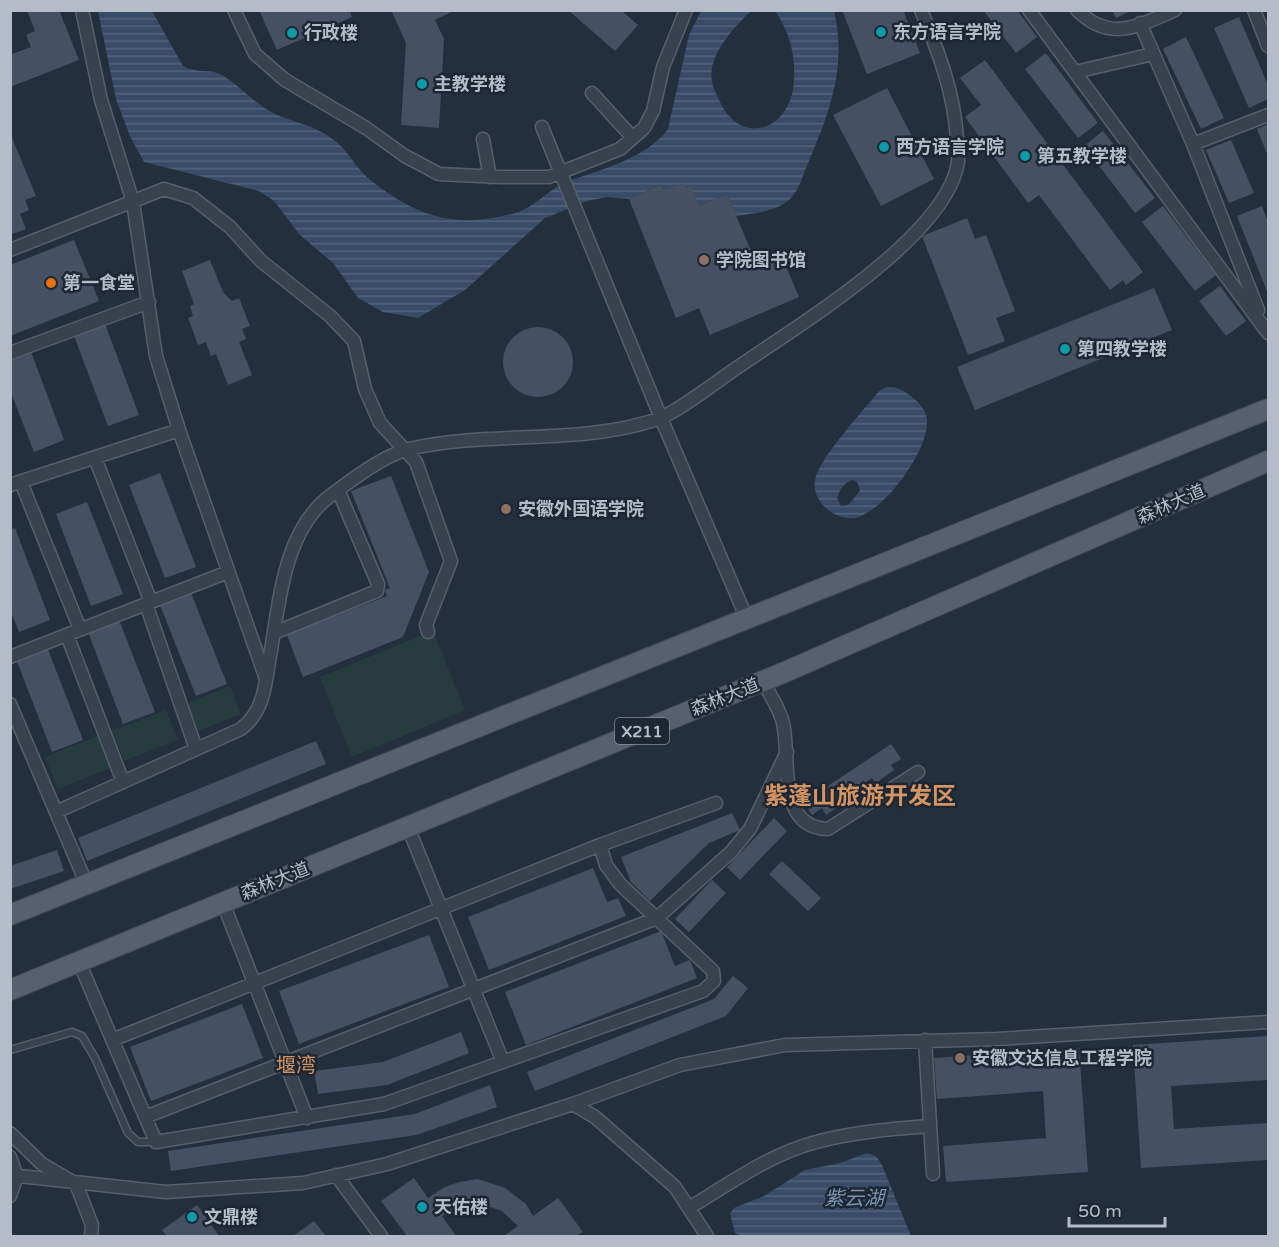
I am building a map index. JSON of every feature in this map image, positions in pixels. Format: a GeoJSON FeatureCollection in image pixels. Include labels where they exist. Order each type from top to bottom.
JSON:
{"type":"FeatureCollection","features":[{"type":"Feature","properties":{"kind":"main road"},"geometry":{"type":"LineString","coordinates":[[10,915],[1269,409]]}},
{"type":"Feature","properties":{"kind":"main road","name":"森林大道"},"geometry":{"type":"LineString","coordinates":[[10,990],[763,681],[1269,461]]}},
{"type":"Feature","properties":{"kind":"street"},"geometry":{"type":"LineString","coordinates":[[82,10],[101,100],[133,202],[156,356],[179,430],[266,680]]}},
{"type":"Feature","properties":{"kind":"street"},"geometry":{"type":"LineString","coordinates":[[234,10],[255,54],[285,80],[439,174],[490,177],[563,175],[620,149],[633,138],[644,128],[653,111],[663,67],[686,10]]}},
{"type":"Feature","properties":{"kind":"street"},"geometry":{"type":"LineString","coordinates":[[56,812],[241,729],[253,719],[263,699],[274,633],[294,546],[305,522],[338,490],[362,473],[407,449],[606,432],[661,418],[868,276],[925,222],[948,192],[958,162],[955,115],[944,65],[921,10]]}},
{"type":"Feature","properties":{"kind":"street"},"geometry":{"type":"LineString","coordinates":[[1029,10],[1267,328]]}},
{"type":"Feature","properties":{"kind":"street"},"geometry":{"type":"LineString","coordinates":[[1077,10],[1100,27],[1114,31],[1175,10]]}},
{"type":"Feature","properties":{"kind":"street"},"geometry":{"type":"LineString","coordinates":[[1254,10],[1269,46]]}},
{"type":"Feature","properties":{"kind":"street"},"geometry":{"type":"LineString","coordinates":[[1140,23],[1193,144],[1267,328]]}},
{"type":"Feature","properties":{"kind":"street"},"geometry":{"type":"LineString","coordinates":[[1075,72],[1153,54]]}},
{"type":"Feature","properties":{"kind":"street"},"geometry":{"type":"LineString","coordinates":[[592,93],[633,138]]}},
{"type":"Feature","properties":{"kind":"street"},"geometry":{"type":"LineString","coordinates":[[1193,144],[1269,115]]}},
{"type":"Feature","properties":{"kind":"street"},"geometry":{"type":"LineString","coordinates":[[542,127],[661,418],[747,619]]}},
{"type":"Feature","properties":{"kind":"street"},"geometry":{"type":"LineString","coordinates":[[483,139],[490,177]]}},
{"type":"Feature","properties":{"kind":"street"},"geometry":{"type":"LineString","coordinates":[[10,250],[164,189],[193,198],[230,227],[261,261],[330,316],[354,342],[365,388],[380,423],[407,449],[416,462],[451,561],[426,625],[428,632]]}},
{"type":"Feature","properties":{"kind":"street"},"geometry":{"type":"LineString","coordinates":[[10,353],[149,302]]}},
{"type":"Feature","properties":{"kind":"street"},"geometry":{"type":"LineString","coordinates":[[80,629],[16,483],[179,430]]}},
{"type":"Feature","properties":{"kind":"street"},"geometry":{"type":"LineString","coordinates":[[95,458],[148,603],[196,749]]}},
{"type":"Feature","properties":{"kind":"street"},"geometry":{"type":"LineString","coordinates":[[274,633],[377,591],[378,584],[338,490]]}},
{"type":"Feature","properties":{"kind":"street"},"geometry":{"type":"LineString","coordinates":[[10,657],[228,572]]}},
{"type":"Feature","properties":{"kind":"street"},"geometry":{"type":"LineString","coordinates":[[67,635],[123,782]]}},
{"type":"Feature","properties":{"kind":"street"},"geometry":{"type":"LineString","coordinates":[[763,681],[783,721],[789,794],[800,819],[812,829],[828,829],[918,772]]}},
{"type":"Feature","properties":{"kind":"street"},"geometry":{"type":"LineString","coordinates":[[10,704],[87,885]]}},
{"type":"Feature","properties":{"kind":"street"},"geometry":{"type":"LineString","coordinates":[[145,1117],[657,918],[731,852],[750,829],[787,752]]}},
{"type":"Feature","properties":{"kind":"street"},"geometry":{"type":"LineString","coordinates":[[112,1040],[600,845],[716,802]]}},
{"type":"Feature","properties":{"kind":"street"},"geometry":{"type":"LineString","coordinates":[[408,827],[503,1062]]}},
{"type":"Feature","properties":{"kind":"street"},"geometry":{"type":"LineString","coordinates":[[79,962],[156,1142],[384,1104],[703,991],[714,981],[713,971],[620,884],[606,865],[600,845]]}},
{"type":"Feature","properties":{"kind":"street"},"geometry":{"type":"LineString","coordinates":[[223,903],[307,1118]]}},
{"type":"Feature","properties":{"kind":"street"},"geometry":{"type":"LineString","coordinates":[[14,1176],[166,1192],[303,1183],[387,1164],[573,1104],[680,1065],[785,1045],[997,1039],[1269,1022]]}},
{"type":"Feature","properties":{"kind":"street"},"geometry":{"type":"LineString","coordinates":[[925,1040],[933,1174]]}},
{"type":"Feature","properties":{"kind":"street"},"geometry":{"type":"LineString","coordinates":[[573,1104],[595,1117],[675,1187],[707,1236]]}},
{"type":"Feature","properties":{"kind":"street"},"geometry":{"type":"LineString","coordinates":[[689,1208],[755,1168],[814,1142],[876,1131],[930,1126]]}},
{"type":"Feature","properties":{"kind":"street"},"geometry":{"type":"LineString","coordinates":[[10,1133],[42,1164],[76,1184],[92,1225],[91,1236]]}},
{"type":"Feature","properties":{"kind":"street"},"geometry":{"type":"LineString","coordinates":[[10,1157],[14,1176],[10,1196]]}},
{"type":"Feature","properties":{"kind":"street"},"geometry":{"type":"LineString","coordinates":[[336,1175],[381,1236]]}},
{"type":"Feature","properties":{"kind":"lane"},"geometry":{"type":"LineString","coordinates":[[10,1050],[72,1032],[82,1036],[95,1058],[128,1133],[138,1142],[156,1142]]}},
{"type":"Feature","properties":{"kind":"green space"},"geometry":{"type":"Polygon","coordinates":[[[433,631],[465,710],[352,757],[320,677],[433,631]]]}},
{"type":"Feature","properties":{"kind":"green space"},"geometry":{"type":"Polygon","coordinates":[[[230,686],[241,714],[198,731],[187,703],[230,686]]]}},
{"type":"Feature","properties":{"kind":"green space"},"geometry":{"type":"Polygon","coordinates":[[[166,710],[178,740],[124,761],[112,731],[166,710]]]}},
{"type":"Feature","properties":{"kind":"green space"},"geometry":{"type":"Polygon","coordinates":[[[100,735],[113,767],[58,789],[45,757],[100,735]]]}},
{"type":"Feature","properties":{"kind":"water"},"geometry":{"type":"Polygon","coordinates":[[[98,11],[152,11],[183,66],[222,75],[273,113],[331,138],[342,147],[368,178],[402,202],[436,216],[473,220],[493,218],[523,210],[562,184],[636,155],[659,139],[668,129],[689,35],[701,11],[751,11],[733,29],[723,44],[714,59],[711,72],[712,83],[727,114],[739,124],[751,128],[763,127],[774,122],[784,112],[791,98],[794,81],[793,53],[788,35],[775,11],[834,11],[839,50],[834,89],[823,126],[798,188],[783,204],[764,211],[736,216],[727,194],[699,206],[686,186],[664,191],[661,185],[629,199],[607,197],[587,201],[545,218],[465,290],[418,318],[383,312],[358,298],[333,263],[300,235],[274,201],[259,191],[144,162],[130,136],[116,99],[98,11]]]}},
{"type":"Feature","properties":{"kind":"water"},"geometry":{"type":"Polygon","coordinates":[[[887,387],[903,391],[915,399],[923,409],[927,423],[920,449],[902,479],[878,505],[855,518],[832,513],[820,501],[815,491],[818,471],[833,447],[879,391],[887,387]],[[853,480],[843,486],[837,498],[841,506],[848,505],[860,491],[858,483],[853,480]]]}},
{"type":"Feature","properties":{"kind":"water","name":"紫云湖"},"geometry":{"type":"Polygon","coordinates":[[[867,1153],[876,1156],[882,1165],[911,1236],[742,1236],[735,1233],[730,1214],[734,1208],[764,1196],[805,1170],[840,1163],[867,1153]]]}},
{"type":"Feature","properties":{"kind":"building"},"geometry":{"type":"Polygon","coordinates":[[[27,10],[59,10],[79,60],[10,87],[10,55],[31,47],[26,35],[35,31],[27,10]]]}},
{"type":"Feature","properties":{"kind":"building","name":"行政楼"},"geometry":{"type":"Polygon","coordinates":[[[259,10],[349,10],[352,17],[277,50],[259,10]]]}},
{"type":"Feature","properties":{"kind":"building","name":"主教学楼"},"geometry":{"type":"Polygon","coordinates":[[[391,10],[455,10],[435,20],[444,39],[439,128],[401,125],[406,43],[391,10]]]}},
{"type":"Feature","properties":{"kind":"building"},"geometry":{"type":"Polygon","coordinates":[[[568,10],[621,10],[638,25],[615,51],[568,10]]]}},
{"type":"Feature","properties":{"kind":"building","name":"东方语言学院"},"geometry":{"type":"Polygon","coordinates":[[[842,10],[903,10],[920,53],[867,74],[842,10]]]}},
{"type":"Feature","properties":{"kind":"building"},"geometry":{"type":"Polygon","coordinates":[[[983,10],[1017,10],[1037,37],[1016,53],[983,10]]]}},
{"type":"Feature","properties":{"kind":"building"},"geometry":{"type":"Polygon","coordinates":[[[1112,10],[1133,10],[1116,18],[1112,10]]]}},
{"type":"Feature","properties":{"kind":"building"},"geometry":{"type":"Polygon","coordinates":[[[1239,17],[1268,85],[1268,99],[1249,108],[1214,28],[1239,17]]]}},
{"type":"Feature","properties":{"kind":"building"},"geometry":{"type":"Polygon","coordinates":[[[1186,37],[1224,118],[1201,129],[1163,49],[1186,37]]]}},
{"type":"Feature","properties":{"kind":"building"},"geometry":{"type":"Polygon","coordinates":[[[1046,53],[1098,123],[1078,138],[1025,69],[1046,53]]]}},
{"type":"Feature","properties":{"kind":"building","name":"第五教学楼"},"geometry":{"type":"Polygon","coordinates":[[[985,60],[1143,272],[1126,285],[1123,280],[1110,290],[1039,195],[1028,203],[965,117],[981,105],[960,78],[985,60]]]}},
{"type":"Feature","properties":{"kind":"building","name":"西方语言学院"},"geometry":{"type":"Polygon","coordinates":[[[887,88],[934,179],[881,206],[833,115],[887,88]]]}},
{"type":"Feature","properties":{"kind":"building"},"geometry":{"type":"Polygon","coordinates":[[[1268,124],[1268,156],[1257,129],[1268,124]]]}},
{"type":"Feature","properties":{"kind":"building"},"geometry":{"type":"Polygon","coordinates":[[[1103,131],[1155,198],[1135,213],[1084,146],[1103,131]]]}},
{"type":"Feature","properties":{"kind":"building"},"geometry":{"type":"Polygon","coordinates":[[[10,133],[36,196],[25,200],[29,210],[20,214],[26,229],[10,235],[10,133]]]}},
{"type":"Feature","properties":{"kind":"building"},"geometry":{"type":"Polygon","coordinates":[[[1231,140],[1254,193],[1229,203],[1206,150],[1231,140]]]}},
{"type":"Feature","properties":{"kind":"building","name":"学院图书馆"},"geometry":{"type":"Polygon","coordinates":[[[683,183],[687,188],[691,186],[699,206],[727,194],[757,265],[781,255],[799,297],[710,335],[699,308],[676,318],[629,199],[661,185],[664,191],[683,183]]]}},
{"type":"Feature","properties":{"kind":"building"},"geometry":{"type":"Polygon","coordinates":[[[1163,206],[1216,275],[1195,291],[1142,222],[1163,206]]]}},
{"type":"Feature","properties":{"kind":"building"},"geometry":{"type":"Polygon","coordinates":[[[1262,206],[1268,222],[1268,294],[1237,216],[1262,206]]]}},
{"type":"Feature","properties":{"kind":"building"},"geometry":{"type":"Polygon","coordinates":[[[967,218],[975,239],[986,235],[1015,311],[996,318],[1005,341],[968,355],[922,236],[967,218]]]}},
{"type":"Feature","properties":{"kind":"building","name":"第一食堂"},"geometry":{"type":"Polygon","coordinates":[[[74,240],[99,301],[10,336],[10,265],[74,240]]]}},
{"type":"Feature","properties":{"kind":"building"},"geometry":{"type":"Polygon","coordinates":[[[210,260],[223,292],[232,301],[239,298],[250,326],[242,329],[246,339],[239,342],[252,375],[228,385],[216,354],[211,356],[206,342],[198,345],[188,318],[193,316],[190,306],[194,304],[182,271],[210,260]]]}},
{"type":"Feature","properties":{"kind":"building"},"geometry":{"type":"Polygon","coordinates":[[[1220,286],[1246,321],[1226,336],[1199,301],[1220,286]]]}},
{"type":"Feature","properties":{"kind":"building","name":"第四教学楼"},"geometry":{"type":"Polygon","coordinates":[[[1154,288],[1172,330],[975,410],[957,367],[1154,288]]]}},
{"type":"Feature","properties":{"kind":"building"},"geometry":{"type":"Polygon","coordinates":[[[104,321],[139,415],[108,426],[73,333],[104,321]]]}},
{"type":"Feature","properties":{"kind":"building"},"geometry":{"type":"Polygon","coordinates":[[[545,327],[558,333],[567,342],[571,348],[573,362],[571,376],[563,387],[552,395],[531,397],[513,387],[505,376],[503,355],[513,337],[524,329],[545,327]]]}},
{"type":"Feature","properties":{"kind":"building"},"geometry":{"type":"Polygon","coordinates":[[[30,349],[64,440],[34,452],[10,390],[10,356],[30,349]]]}},
{"type":"Feature","properties":{"kind":"building"},"geometry":{"type":"Polygon","coordinates":[[[160,473],[196,567],[165,578],[129,485],[160,473]]]}},
{"type":"Feature","properties":{"kind":"building"},"geometry":{"type":"Polygon","coordinates":[[[391,476],[429,572],[403,637],[303,677],[287,635],[387,596],[385,590],[390,588],[351,491],[391,476]]]}},
{"type":"Feature","properties":{"kind":"building"},"geometry":{"type":"Polygon","coordinates":[[[87,502],[123,594],[91,606],[56,514],[87,502]]]}},
{"type":"Feature","properties":{"kind":"building"},"geometry":{"type":"Polygon","coordinates":[[[15,528],[50,620],[19,632],[10,610],[10,530],[15,528]]]}},
{"type":"Feature","properties":{"kind":"building"},"geometry":{"type":"Polygon","coordinates":[[[191,593],[227,684],[196,696],[160,605],[191,593]]]}},
{"type":"Feature","properties":{"kind":"building"},"geometry":{"type":"Polygon","coordinates":[[[119,620],[155,712],[123,724],[88,632],[119,620]]]}},
{"type":"Feature","properties":{"kind":"building"},"geometry":{"type":"Polygon","coordinates":[[[47,647],[83,740],[52,752],[16,659],[47,647]]]}},
{"type":"Feature","properties":{"kind":"building"},"geometry":{"type":"Polygon","coordinates":[[[316,741],[326,764],[87,861],[78,838],[316,741]]]}},
{"type":"Feature","properties":{"kind":"building"},"geometry":{"type":"Polygon","coordinates":[[[891,744],[901,759],[891,765],[894,770],[876,783],[872,778],[840,799],[842,804],[826,815],[822,808],[812,815],[804,802],[891,744]]]}},
{"type":"Feature","properties":{"kind":"building"},"geometry":{"type":"Polygon","coordinates":[[[732,813],[740,830],[709,843],[650,901],[631,882],[621,857],[732,813]]]}},
{"type":"Feature","properties":{"kind":"building"},"geometry":{"type":"Polygon","coordinates":[[[774,818],[787,831],[740,880],[727,867],[774,818]]]}},
{"type":"Feature","properties":{"kind":"building"},"geometry":{"type":"Polygon","coordinates":[[[57,850],[64,871],[10,889],[10,866],[57,850]]]}},
{"type":"Feature","properties":{"kind":"building"},"geometry":{"type":"Polygon","coordinates":[[[782,861],[821,898],[808,911],[769,874],[782,861]]]}},
{"type":"Feature","properties":{"kind":"building"},"geometry":{"type":"Polygon","coordinates":[[[593,868],[607,902],[618,898],[626,916],[489,970],[468,917],[593,868]]]}},
{"type":"Feature","properties":{"kind":"building"},"geometry":{"type":"Polygon","coordinates":[[[712,880],[726,893],[689,932],[675,919],[712,880]]]}},
{"type":"Feature","properties":{"kind":"building"},"geometry":{"type":"Polygon","coordinates":[[[661,931],[675,966],[690,960],[697,978],[526,1045],[505,992],[661,931]]]}},
{"type":"Feature","properties":{"kind":"building"},"geometry":{"type":"Polygon","coordinates":[[[429,935],[449,987],[299,1044],[279,991],[429,935]]]}},
{"type":"Feature","properties":{"kind":"building"},"geometry":{"type":"Polygon","coordinates":[[[733,976],[748,988],[726,1016],[535,1091],[527,1072],[714,999],[733,976]]]}},
{"type":"Feature","properties":{"kind":"building"},"geometry":{"type":"Polygon","coordinates":[[[242,1004],[263,1058],[151,1101],[130,1047],[242,1004]]]}},
{"type":"Feature","properties":{"kind":"building"},"geometry":{"type":"Polygon","coordinates":[[[461,1032],[469,1053],[387,1085],[318,1094],[314,1071],[383,1062],[461,1032]]]}},
{"type":"Feature","properties":{"kind":"building"},"geometry":{"type":"Polygon","coordinates":[[[1268,1036],[1268,1080],[1171,1086],[1174,1129],[1268,1123],[1268,1160],[1141,1168],[1133,1045],[1268,1036]]]}},
{"type":"Feature","properties":{"kind":"building"},"geometry":{"type":"Polygon","coordinates":[[[1079,1048],[1088,1172],[946,1182],[943,1146],[1046,1138],[1043,1091],[937,1099],[934,1058],[1079,1048]]]}},
{"type":"Feature","properties":{"kind":"building"},"geometry":{"type":"Polygon","coordinates":[[[490,1085],[497,1107],[416,1135],[171,1171],[168,1151],[415,1114],[490,1085]]]}},
{"type":"Feature","properties":{"kind":"building","name":"天佑楼"},"geometry":{"type":"Polygon","coordinates":[[[414,1178],[428,1198],[445,1187],[478,1179],[505,1188],[526,1204],[533,1216],[558,1198],[583,1232],[576,1236],[504,1236],[518,1226],[502,1211],[481,1204],[465,1205],[442,1216],[456,1236],[407,1236],[381,1201],[414,1178]]]}},
{"type":"Feature","properties":{"kind":"building","name":"文鼎楼"},"geometry":{"type":"Polygon","coordinates":[[[197,1205],[219,1236],[167,1236],[162,1230],[197,1205]]]}},
{"type":"Feature","properties":{"kind":"building"},"geometry":{"type":"Polygon","coordinates":[[[314,1221],[326,1236],[293,1236],[314,1221]]]}},
{"type":"Feature","properties":{"kind":"place","name":"东方语言学院"},"geometry":{"type":"Point","coordinates":[881,32]}},
{"type":"Feature","properties":{"kind":"place","name":"行政楼"},"geometry":{"type":"Point","coordinates":[292,33]}},
{"type":"Feature","properties":{"kind":"place","name":"主教学楼"},"geometry":{"type":"Point","coordinates":[422,84]}},
{"type":"Feature","properties":{"kind":"place","name":"西方语言学院"},"geometry":{"type":"Point","coordinates":[884,147]}},
{"type":"Feature","properties":{"kind":"place","name":"第五教学楼"},"geometry":{"type":"Point","coordinates":[1025,156]}},
{"type":"Feature","properties":{"kind":"place","name":"学院图书馆"},"geometry":{"type":"Point","coordinates":[704,260]}},
{"type":"Feature","properties":{"kind":"place","name":"第一食堂"},"geometry":{"type":"Point","coordinates":[51,283]}},
{"type":"Feature","properties":{"kind":"place","name":"第四教学楼"},"geometry":{"type":"Point","coordinates":[1065,349]}},
{"type":"Feature","properties":{"kind":"place","name":"安徽外国语学院"},"geometry":{"type":"Point","coordinates":[506,509]}},
{"type":"Feature","properties":{"kind":"place","name":"安徽文达信息工程学院"},"geometry":{"type":"Point","coordinates":[960,1058]}},
{"type":"Feature","properties":{"kind":"place","name":"天佑楼"},"geometry":{"type":"Point","coordinates":[422,1207]}},
{"type":"Feature","properties":{"kind":"place","name":"文鼎楼"},"geometry":{"type":"Point","coordinates":[192,1217]}},
{"type":"Feature","properties":{"kind":"district","name":"紫蓬山旅游开发区"},"geometry":{"type":"Point","coordinates":[860,796]}},
{"type":"Feature","properties":{"kind":"district","name":"堰湾"},"geometry":{"type":"Point","coordinates":[296,1065]}}]}
